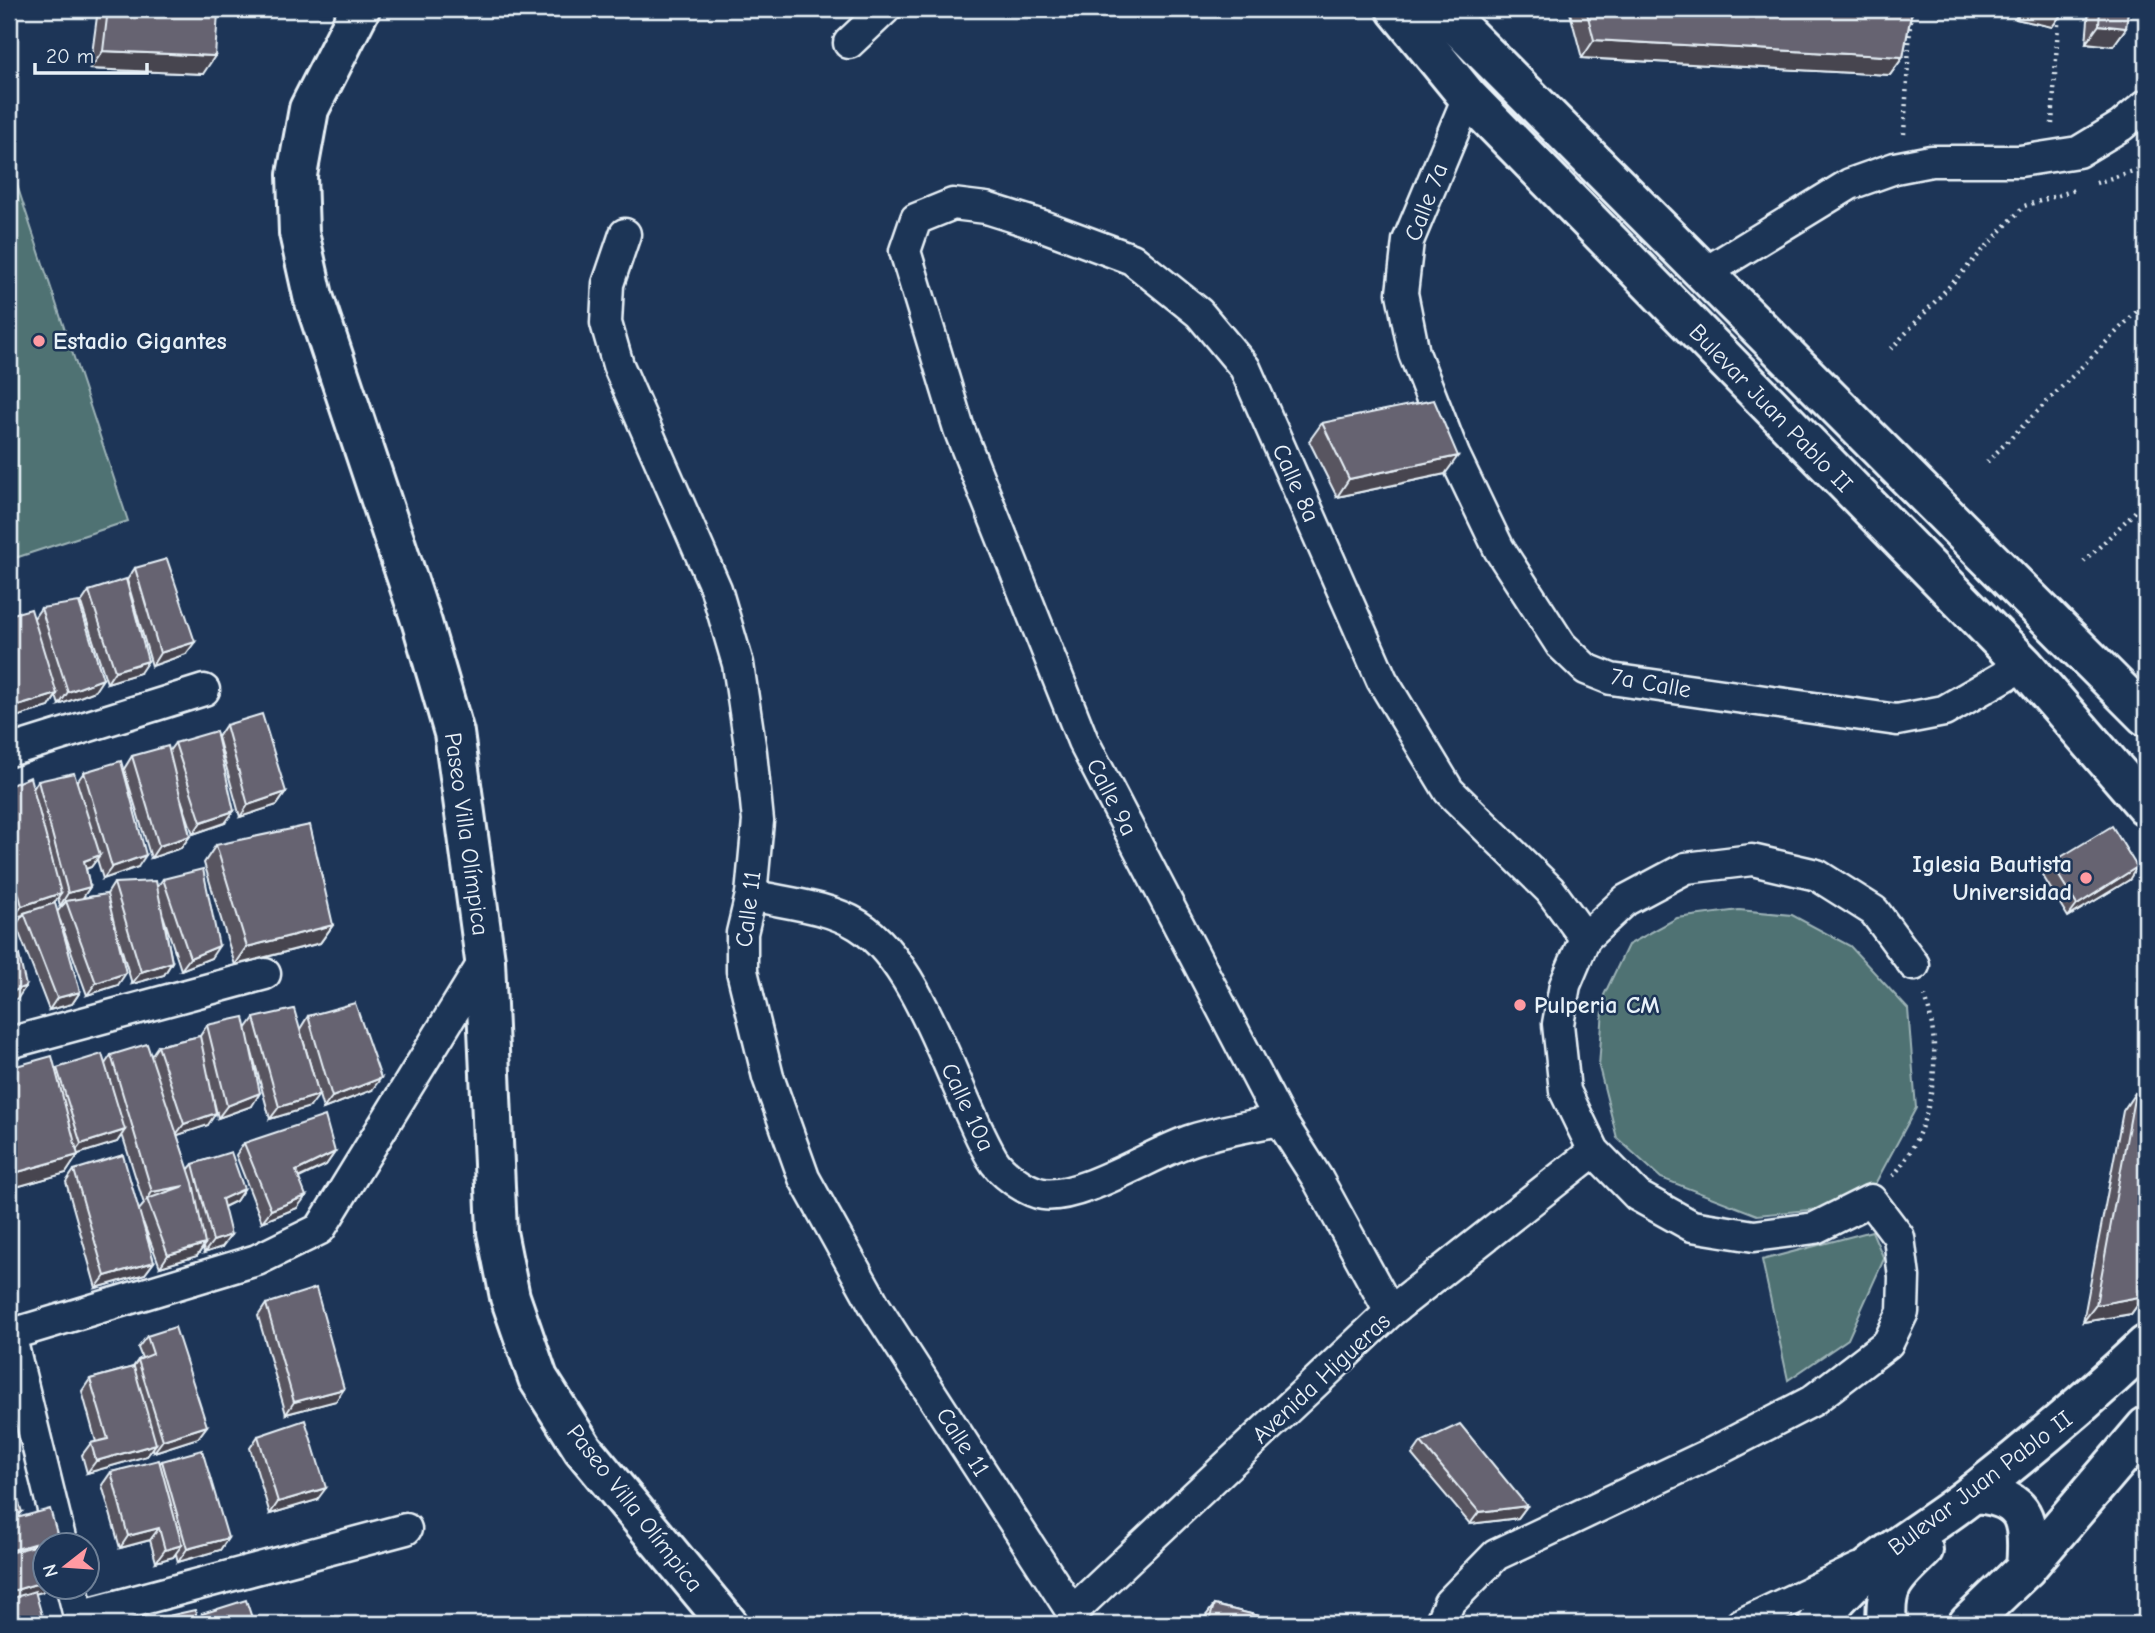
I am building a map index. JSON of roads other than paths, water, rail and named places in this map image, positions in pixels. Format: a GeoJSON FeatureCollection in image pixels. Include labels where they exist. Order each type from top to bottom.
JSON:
{"type":"FeatureCollection","features":[{"type":"Feature","properties":{"kind":"main road","name":"Paseo Villa Olímpica"},"geometry":{"type":"LineString","coordinates":[[360,9],[309,109],[297,175],[299,233],[313,296],[418,610],[454,733],[485,960],[497,1232],[510,1297],[538,1378],[583,1449],[728,1624]]}},
{"type":"Feature","properties":{"kind":"main road","name":"Bulevar Juan Pablo II"},"geometry":{"type":"LineString","coordinates":[[1396,9],[1468,97],[2024,665],[2146,806]]}},
{"type":"Feature","properties":{"kind":"main road","name":"Bulevar Juan Pablo II"},"geometry":{"type":"LineString","coordinates":[[1441,9],[2146,716]]}},
{"type":"Feature","properties":{"kind":"main road","name":"Bulevar Juan Pablo II"},"geometry":{"type":"LineString","coordinates":[[1818,1624],[1877,1560],[1975,1493],[2085,1402],[2146,1345]]}},
{"type":"Feature","properties":{"kind":"main road"},"geometry":{"type":"LineString","coordinates":[[1968,1624],[2026,1568],[2146,1427]]}},
{"type":"Feature","properties":{"kind":"main road"},"geometry":{"type":"LineString","coordinates":[[1975,1493],[2002,1495],[2017,1509],[2029,1532],[2026,1568]]}},
{"type":"Feature","properties":{"kind":"main road"},"geometry":{"type":"LineString","coordinates":[[1886,1624],[1885,1609],[1890,1582],[1930,1544],[1939,1518]]}},
{"type":"Feature","properties":{"kind":"street"},"geometry":{"type":"LineString","coordinates":[[849,43],[886,9]]}},
{"type":"Feature","properties":{"kind":"street","name":"Calle 7a"},"geometry":{"type":"LineString","coordinates":[[1414,353],[1402,293],[1408,241],[1468,97]]}},
{"type":"Feature","properties":{"kind":"street"},"geometry":{"type":"LineString","coordinates":[[1703,274],[1850,184],[1902,166],[1931,161],[2020,161],[2078,152],[2121,126],[2146,105]]}},
{"type":"Feature","properties":{"kind":"street","name":"Calle 8a"},"geometry":{"type":"LineString","coordinates":[[905,251],[916,219],[953,204],[986,208],[1132,259],[1199,313],[1245,368],[1382,680],[1449,791],[1550,890],[1585,938]]}},
{"type":"Feature","properties":{"kind":"street","name":"Calle 11"},"geometry":{"type":"LineString","coordinates":[[625,234],[608,284],[606,323],[618,365],[716,589],[738,664],[758,821],[751,895],[742,933],[742,971],[768,1077],[804,1178],[876,1308],[1073,1618]]}},
{"type":"Feature","properties":{"kind":"street","name":"Calle 9a"},"geometry":{"type":"LineString","coordinates":[[905,251],[959,429],[1083,741],[1280,1120],[1317,1178],[1390,1312]]}},
{"type":"Feature","properties":{"kind":"street","name":"7a Calle"},"geometry":{"type":"LineString","coordinates":[[1414,353],[1454,455],[1499,549],[1561,645],[1586,669],[1624,681],[1897,719],[1944,711],[2024,665]]}},
{"type":"Feature","properties":{"kind":"street"},"geometry":{"type":"LineString","coordinates":[[9,751],[204,690]]}},
{"type":"Feature","properties":{"kind":"street"},"geometry":{"type":"LineString","coordinates":[[1440,1624],[1449,1603],[1496,1555],[1714,1452],[1812,1401],[1888,1343],[1903,1312],[1904,1277],[1899,1237],[1871,1200],[1815,1228],[1754,1236],[1692,1226],[1638,1196],[1594,1151],[1565,1091],[1558,1024],[1565,985],[1585,938],[1626,900],[1686,869],[1752,860],[1817,875],[1874,911],[1914,965]]}},
{"type":"Feature","properties":{"kind":"street","name":"Calle 10a"},"geometry":{"type":"LineString","coordinates":[[751,895],[839,915],[860,926],[880,943],[912,987],[993,1160],[1017,1182],[1043,1194],[1073,1191],[1191,1140],[1280,1120]]}},
{"type":"Feature","properties":{"kind":"street"},"geometry":{"type":"LineString","coordinates":[[59,1532],[9,1333],[257,1261],[320,1229],[485,960]]}},
{"type":"Feature","properties":{"kind":"street"},"geometry":{"type":"LineString","coordinates":[[9,1043],[265,974]]}},
{"type":"Feature","properties":{"kind":"street","name":"Avenida Higueras"},"geometry":{"type":"LineString","coordinates":[[1073,1618],[1390,1312],[1594,1151]]}},
{"type":"Feature","properties":{"kind":"street"},"geometry":{"type":"LineString","coordinates":[[76,1602],[80,1620],[407,1529]]}},
{"type":"Feature","properties":{"kind":"street"},"geometry":{"type":"LineString","coordinates":[[1741,1624],[1877,1560]]}},
{"type":"Feature","properties":{"kind":"place","name":"Estadio Gigantes"},"geometry":{"type":"Point","coordinates":[39,341]}},
{"type":"Feature","properties":{"kind":"place","name":"Iglesia Bautista Universidad"},"geometry":{"type":"Point","coordinates":[2086,878]}},
{"type":"Feature","properties":{"kind":"place","name":"Pulperia CM"},"geometry":{"type":"Point","coordinates":[1520,1005]}}]}
